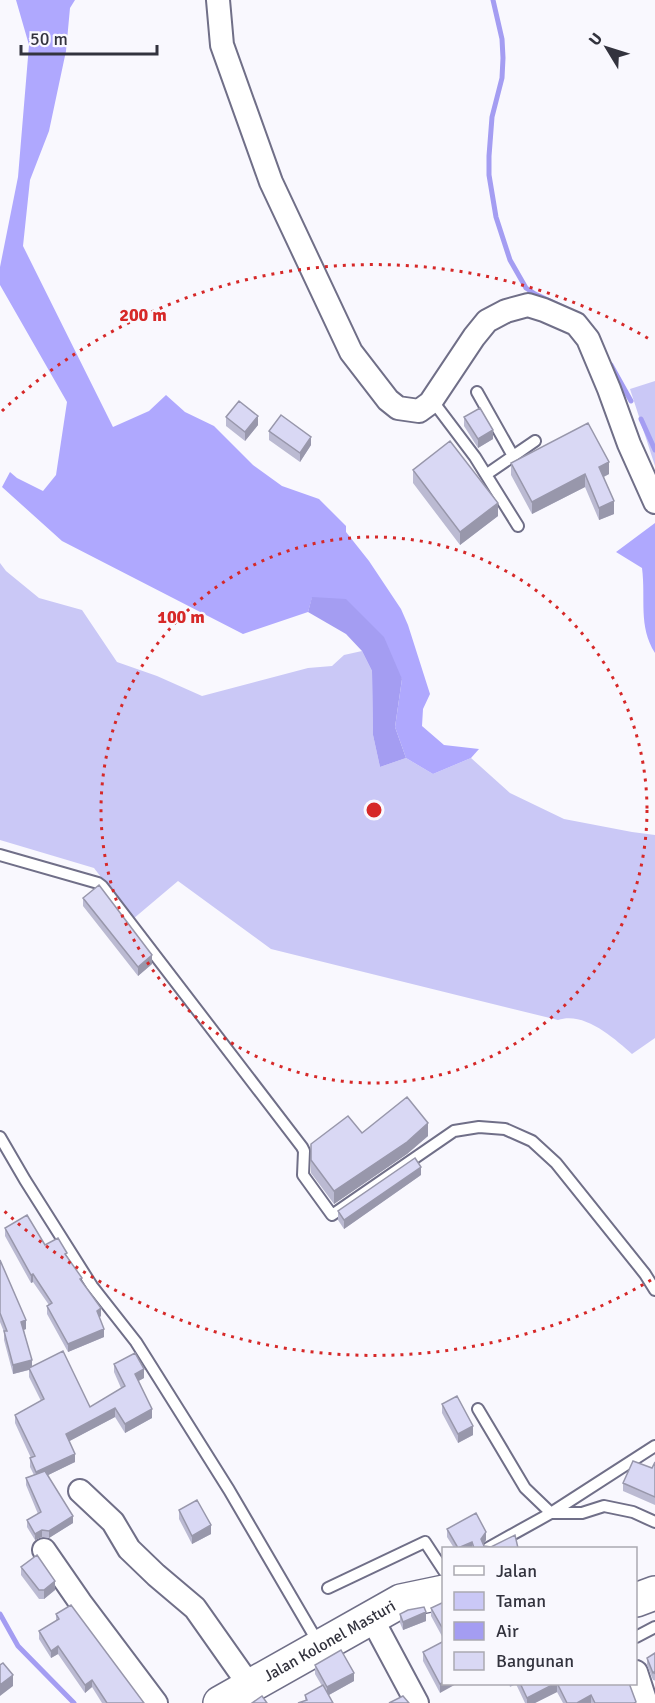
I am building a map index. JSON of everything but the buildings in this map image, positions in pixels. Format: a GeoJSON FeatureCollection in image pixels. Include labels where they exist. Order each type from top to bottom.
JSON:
{"type":"FeatureCollection","features":[{"type":"Feature","properties":{"kind":"main road","name":"Jalan Kolonel Masturi"},"geometry":{"type":"LineString","coordinates":[[220,1703],[371,1617],[401,1601],[442,1584]]}},
{"type":"Feature","properties":{"kind":"main road"},"geometry":{"type":"LineString","coordinates":[[637,1600],[655,1593]]}},
{"type":"Feature","properties":{"kind":"street"},"geometry":{"type":"LineString","coordinates":[[218,0],[222,45],[271,182],[351,352],[388,400],[398,408],[419,411],[430,403],[487,321],[506,311],[528,305],[544,309],[576,324],[588,339],[609,389],[628,444],[655,502]]}},
{"type":"Feature","properties":{"kind":"street"},"geometry":{"type":"LineString","coordinates":[[80,1491],[113,1522],[129,1549],[195,1608],[250,1686]]}},
{"type":"Feature","properties":{"kind":"street"},"geometry":{"type":"LineString","coordinates":[[44,1550],[156,1703]]}},
{"type":"Feature","properties":{"kind":"street"},"geometry":{"type":"LineString","coordinates":[[371,1617],[417,1703]]}},
{"type":"Feature","properties":{"kind":"street"},"geometry":{"type":"LineString","coordinates":[[637,1675],[646,1703]]}},
{"type":"Feature","properties":{"kind":"lane"},"geometry":{"type":"LineString","coordinates":[[477,392],[513,456]]}},
{"type":"Feature","properties":{"kind":"lane"},"geometry":{"type":"LineString","coordinates":[[430,403],[438,408],[487,474],[518,525]]}},
{"type":"Feature","properties":{"kind":"lane"},"geometry":{"type":"LineString","coordinates":[[487,474],[535,441]]}},
{"type":"Feature","properties":{"kind":"lane"},"geometry":{"type":"LineString","coordinates":[[0,855],[102,886],[302,1147],[304,1151],[303,1176],[332,1215],[453,1131],[479,1127],[505,1129],[532,1141],[556,1163],[645,1274],[655,1290]]}},
{"type":"Feature","properties":{"kind":"lane"},"geometry":{"type":"LineString","coordinates":[[0,1137],[92,1286],[136,1342],[224,1480],[321,1646]]}},
{"type":"Feature","properties":{"kind":"lane"},"geometry":{"type":"LineString","coordinates":[[478,1409],[525,1488],[551,1513],[582,1514],[604,1506],[633,1512],[655,1522]]}},
{"type":"Feature","properties":{"kind":"lane"},"geometry":{"type":"LineString","coordinates":[[490,1547],[551,1513],[655,1446]]}},
{"type":"Feature","properties":{"kind":"lane"},"geometry":{"type":"LineString","coordinates":[[328,1588],[425,1542],[442,1584]]}},
{"type":"Feature","properties":{"kind":"lane"},"geometry":{"type":"LineString","coordinates":[[637,1636],[655,1627]]}},
{"type":"Feature","properties":{"kind":"green space"},"geometry":{"type":"Polygon","coordinates":[[[655,381],[655,466],[630,389],[655,381]]]}},
{"type":"Feature","properties":{"kind":"green space"},"geometry":{"type":"Polygon","coordinates":[[[0,563],[6,571],[39,598],[82,610],[117,662],[157,676],[202,696],[308,668],[332,666],[344,655],[362,651],[372,671],[373,735],[380,767],[406,758],[433,774],[471,758],[510,793],[564,819],[655,835],[655,1038],[632,1054],[598,1028],[578,1019],[558,1020],[271,949],[178,881],[133,919],[94,868],[0,840],[0,563]]]}},
{"type":"Feature","properties":{"kind":"shaded area"},"geometry":{"type":"Polygon","coordinates":[[[16,0],[75,0],[70,8],[66,51],[49,131],[30,180],[23,246],[113,427],[149,411],[166,395],[185,412],[214,426],[253,465],[282,486],[319,499],[346,526],[346,532],[369,561],[401,609],[430,694],[423,709],[422,726],[444,745],[479,749],[471,758],[433,774],[406,758],[395,727],[402,679],[312,598],[308,612],[243,634],[62,541],[2,487],[10,472],[43,491],[56,475],[67,402],[0,285],[0,267],[18,177],[29,45],[16,0]]]}},
{"type":"Feature","properties":{"kind":"shaded area"},"geometry":{"type":"Polygon","coordinates":[[[655,523],[655,653],[644,622],[642,568],[616,552],[655,523]]]}},
{"type":"Feature","properties":{"kind":"water"},"geometry":{"type":"Polygon","coordinates":[[[312,597],[346,599],[384,637],[402,679],[395,727],[406,758],[380,767],[373,735],[372,671],[362,651],[346,634],[308,612],[312,597]]]}},
{"type":"Feature","properties":{"kind":"waterway"},"geometry":{"type":"LineString","coordinates":[[493,0],[502,39],[503,58],[502,78],[492,117],[489,156],[489,175],[496,217],[510,260],[526,288],[567,309]]}},
{"type":"Feature","properties":{"kind":"waterway"},"geometry":{"type":"LineString","coordinates":[[611,365],[631,401]]}},
{"type":"Feature","properties":{"kind":"waterway"},"geometry":{"type":"LineString","coordinates":[[641,419],[655,450]]}},
{"type":"Feature","properties":{"kind":"waterway"},"geometry":{"type":"LineString","coordinates":[[0,1614],[18,1646],[74,1703]]}}]}
